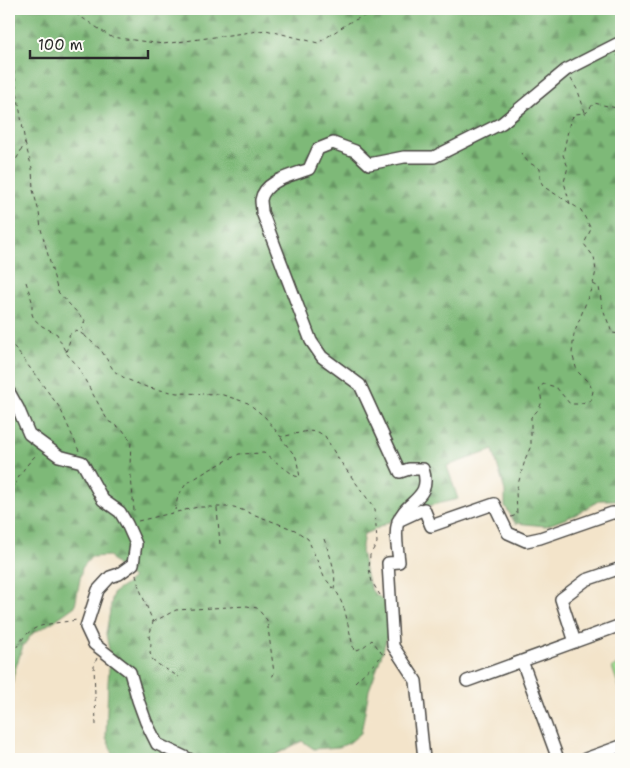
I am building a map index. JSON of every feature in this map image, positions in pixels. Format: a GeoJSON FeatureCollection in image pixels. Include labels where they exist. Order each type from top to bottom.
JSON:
{"type":"FeatureCollection","features":[{"type":"Feature","properties":{"kind":"street"},"geometry":{"type":"LineString","coordinates":[[424,759],[416,681],[393,646],[388,563],[399,562],[396,529],[398,521],[404,509],[416,500],[424,490],[426,478],[423,469],[410,469],[400,472],[360,384],[322,357],[311,341],[262,212],[261,199],[268,188],[277,180],[309,170],[318,149],[333,143],[355,151],[369,164],[404,156],[434,157],[502,123],[566,70],[617,44],[621,46]]}},
{"type":"Feature","properties":{"kind":"street"},"geometry":{"type":"LineString","coordinates":[[9,392],[18,408],[28,434],[59,456],[82,462],[103,500],[120,512],[127,524],[136,544],[133,564],[119,574],[110,577],[98,590],[86,627],[94,644],[130,672],[146,722],[157,744],[189,759]]}},
{"type":"Feature","properties":{"kind":"street"},"geometry":{"type":"LineString","coordinates":[[398,521],[424,509],[431,526],[494,504],[508,533],[526,541],[612,513],[621,513]]}},
{"type":"Feature","properties":{"kind":"street"},"geometry":{"type":"LineString","coordinates":[[575,642],[561,599],[586,580],[621,568]]}},
{"type":"Feature","properties":{"kind":"street"},"geometry":{"type":"LineString","coordinates":[[467,681],[621,625]]}},
{"type":"Feature","properties":{"kind":"street"},"geometry":{"type":"LineString","coordinates":[[522,661],[558,759]]}},
{"type":"Feature","properties":{"kind":"street"},"geometry":{"type":"LineString","coordinates":[[585,759],[621,746]]}},
{"type":"Feature","properties":{"kind":"path"},"geometry":{"type":"LineString","coordinates":[[9,49],[13,34],[15,9]]}},
{"type":"Feature","properties":{"kind":"path"},"geometry":{"type":"LineString","coordinates":[[69,9],[111,36],[163,44],[266,30],[318,43],[350,22],[381,9]]}},
{"type":"Feature","properties":{"kind":"path"},"geometry":{"type":"LineString","coordinates":[[9,63],[14,72],[41,229],[58,292],[85,321],[82,328],[85,336]]}},
{"type":"Feature","properties":{"kind":"path"},"geometry":{"type":"LineString","coordinates":[[566,70],[578,91],[586,112]]}},
{"type":"Feature","properties":{"kind":"path"},"geometry":{"type":"LineString","coordinates":[[571,204],[564,182],[568,167],[562,155],[570,121],[575,114],[586,112],[594,103],[621,109]]}},
{"type":"Feature","properties":{"kind":"path"},"geometry":{"type":"LineString","coordinates":[[9,173],[25,143]]}},
{"type":"Feature","properties":{"kind":"path"},"geometry":{"type":"LineString","coordinates":[[501,519],[517,515],[516,491],[531,446],[531,417],[540,408],[542,399],[539,387],[544,384],[556,387],[570,404],[579,404],[591,400],[593,391],[590,383],[577,371],[572,353],[574,334],[596,271],[594,258],[584,244],[590,229],[581,210],[544,187],[540,180],[540,169],[528,162],[521,153]]}},
{"type":"Feature","properties":{"kind":"path"},"geometry":{"type":"LineString","coordinates":[[26,282],[32,301],[34,319],[57,334],[66,353],[76,364],[108,422],[122,429],[131,441],[130,465],[134,510],[127,524]]}},
{"type":"Feature","properties":{"kind":"path"},"geometry":{"type":"LineString","coordinates":[[593,284],[599,287],[602,306],[612,333],[621,334]]}},
{"type":"Feature","properties":{"kind":"path"},"geometry":{"type":"LineString","coordinates":[[66,353],[70,340],[69,335],[72,331],[76,330],[101,350],[114,371],[126,379],[149,388],[177,393],[220,394],[248,402],[265,417],[296,457],[300,477],[294,476],[264,453],[239,454],[186,484],[178,496],[174,512]]}},
{"type":"Feature","properties":{"kind":"path"},"geometry":{"type":"LineString","coordinates":[[9,340],[60,408],[78,448],[82,462]]}},
{"type":"Feature","properties":{"kind":"path"},"geometry":{"type":"LineString","coordinates":[[281,437],[298,432],[318,432],[325,436],[332,445],[337,457],[375,509],[377,543],[370,555],[369,568],[372,582],[380,595],[390,598]]}},
{"type":"Feature","properties":{"kind":"path"},"geometry":{"type":"LineString","coordinates":[[10,533],[10,499],[16,479],[26,465],[45,446]]}},
{"type":"Feature","properties":{"kind":"path"},"geometry":{"type":"LineString","coordinates":[[127,524],[198,507],[234,506],[295,530],[308,539],[324,577],[338,594],[345,611],[354,651],[362,648],[372,640],[383,655]]}},
{"type":"Feature","properties":{"kind":"path"},"geometry":{"type":"LineString","coordinates":[[217,507],[220,544]]}},
{"type":"Feature","properties":{"kind":"path"},"geometry":{"type":"LineString","coordinates":[[324,539],[333,564],[336,580],[334,589]]}},
{"type":"Feature","properties":{"kind":"path"},"geometry":{"type":"LineString","coordinates":[[133,564],[139,588],[153,622],[148,637],[151,644],[150,653],[152,659],[179,677]]}},
{"type":"Feature","properties":{"kind":"path"},"geometry":{"type":"LineString","coordinates":[[153,622],[176,610],[247,606],[257,608],[267,620],[274,673],[271,680]]}},
{"type":"Feature","properties":{"kind":"path"},"geometry":{"type":"LineString","coordinates":[[9,661],[23,636],[38,626],[78,620]]}},
{"type":"Feature","properties":{"kind":"path"},"geometry":{"type":"LineString","coordinates":[[355,682],[393,646]]}},
{"type":"Feature","properties":{"kind":"path"},"geometry":{"type":"LineString","coordinates":[[96,725],[94,665],[100,649]]}},
{"type":"Feature","properties":{"kind":"green space"},"geometry":{"type":"Polygon","coordinates":[[[9,9],[621,9],[621,501],[600,500],[575,515],[546,526],[515,523],[505,506],[505,491],[493,450],[447,466],[458,499],[411,510],[364,534],[361,551],[366,575],[372,591],[391,606],[391,625],[369,690],[361,733],[349,743],[339,747],[314,749],[302,741],[267,759],[196,759],[178,756],[173,759],[115,759],[106,737],[110,655],[106,634],[113,593],[133,578],[118,567],[109,556],[91,557],[82,568],[75,606],[32,634],[23,646],[14,673],[9,704],[9,9]]]}},
{"type":"Feature","properties":{"kind":"green space"},"geometry":{"type":"Polygon","coordinates":[[[621,663],[621,693],[612,667],[621,663]]]}}]}
